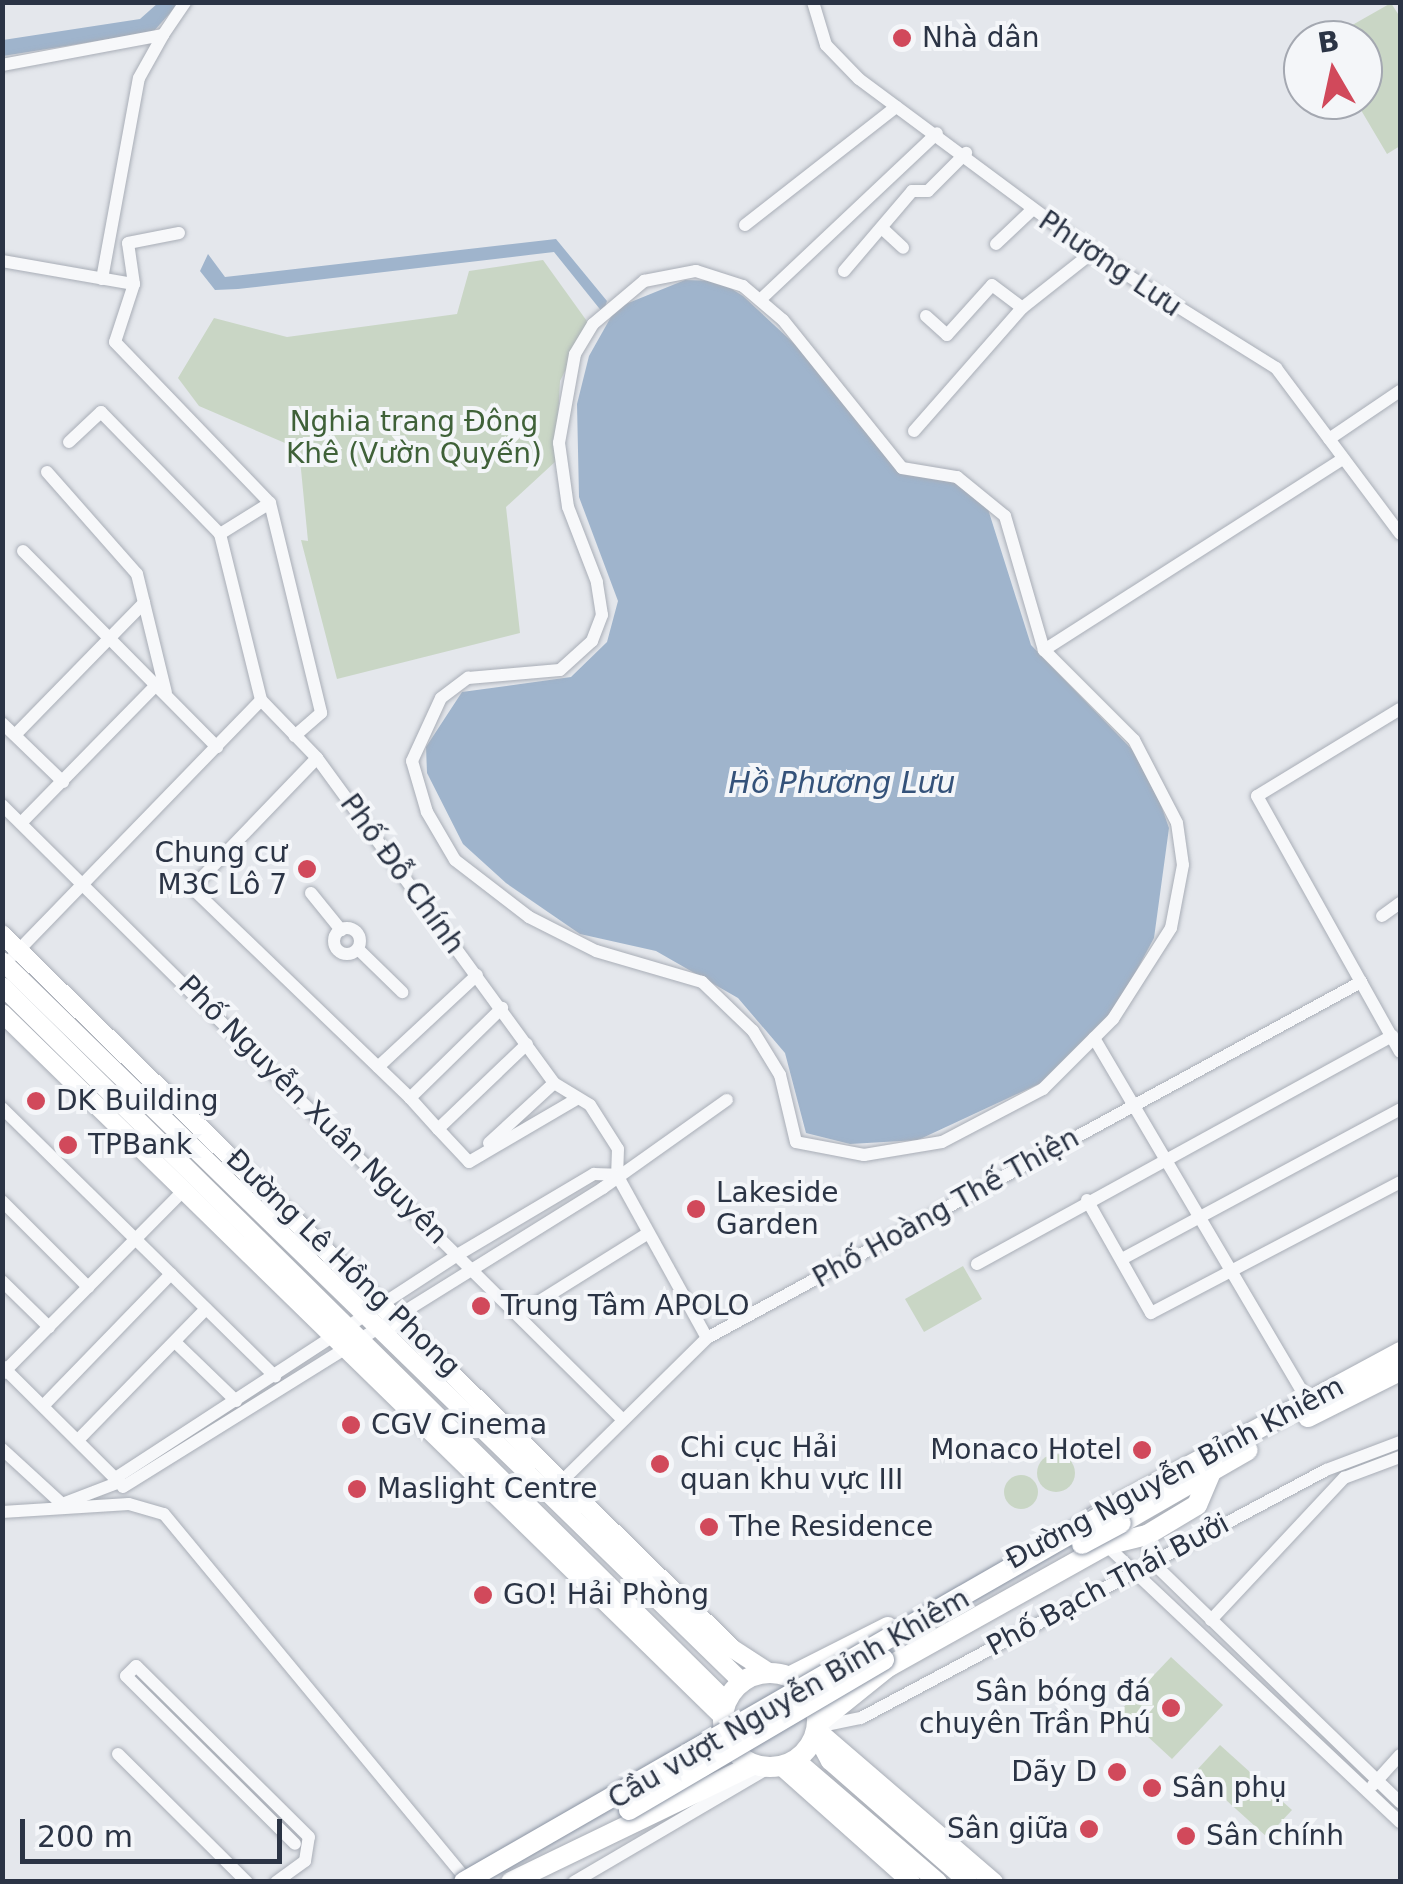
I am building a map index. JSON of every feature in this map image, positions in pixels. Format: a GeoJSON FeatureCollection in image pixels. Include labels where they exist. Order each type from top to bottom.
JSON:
{"type":"FeatureCollection","features":[{"type":"Feature","properties":{"kind":"highway","name":"Đường Nguyễn Bỉnh Khiêm"},"geometry":{"type":"LineString","coordinates":[[780,1675],[869,1638],[1116,1517],[1400,1352]]}},
{"type":"Feature","properties":{"kind":"highway"},"geometry":{"type":"LineString","coordinates":[[1116,1517],[1400,1371]]}},
{"type":"Feature","properties":{"kind":"highway"},"geometry":{"type":"LineString","coordinates":[[1106,1545],[1147,1535],[1197,1505],[1212,1470]]}},
{"type":"Feature","properties":{"kind":"highway","name":"Đường Nguyễn Bỉnh Khiêm"},"geometry":{"type":"LineString","coordinates":[[816,1728],[888,1667],[1106,1545],[1116,1517]]}},
{"type":"Feature","properties":{"kind":"highway","name":"Cầu vượt Nguyễn Bỉnh Khiêm"},"geometry":{"type":"LineString","coordinates":[[459,1879],[1116,1517]]}},
{"type":"Feature","properties":{"kind":"highway","name":"Cầu vượt Nguyễn Bỉnh Khiêm"},"geometry":{"type":"LineString","coordinates":[[489,1882],[1116,1517]]}},
{"type":"Feature","properties":{"kind":"highway"},"geometry":{"type":"LineString","coordinates":[[869,1638],[866,1664],[888,1667]]}},
{"type":"Feature","properties":{"kind":"highway"},"geometry":{"type":"LineString","coordinates":[[459,1879],[656,1766],[724,1714],[742,1682],[780,1675],[810,1696],[816,1728],[775,1764],[672,1798],[510,1882]]}},
{"type":"Feature","properties":{"kind":"highway"},"geometry":{"type":"LineString","coordinates":[[724,1714],[732,1749],[775,1764]]}},
{"type":"Feature","properties":{"kind":"highway"},"geometry":{"type":"LineString","coordinates":[[656,1766],[680,1774],[672,1798]]}},
{"type":"Feature","properties":{"kind":"main road","name":"Đường Lê Hồng Phong"},"geometry":{"type":"LineString","coordinates":[[2,934],[8,961],[367,1327],[724,1714]]}},
{"type":"Feature","properties":{"kind":"main road","name":"Đường Lê Hồng Phong"},"geometry":{"type":"LineString","coordinates":[[8,961],[392,1309],[733,1648],[780,1675]]}},
{"type":"Feature","properties":{"kind":"main road","name":"Đường Lê Hồng Phong"},"geometry":{"type":"LineString","coordinates":[[2,986],[742,1682]]}},
{"type":"Feature","properties":{"kind":"main road","name":"Đường Lê Hồng Phong"},"geometry":{"type":"LineString","coordinates":[[2,1014],[342,1343],[606,1588],[696,1665],[724,1714]]}},
{"type":"Feature","properties":{"kind":"main road"},"geometry":{"type":"LineString","coordinates":[[696,1665],[714,1666],[715,1653]]}},
{"type":"Feature","properties":{"kind":"main road"},"geometry":{"type":"LineString","coordinates":[[816,1728],[830,1761],[956,1860],[994,1882]]}},
{"type":"Feature","properties":{"kind":"main road"},"geometry":{"type":"LineString","coordinates":[[775,1764],[934,1880]]}},
{"type":"Feature","properties":{"kind":"main road"},"geometry":{"type":"LineString","coordinates":[[775,1764],[911,1882]]}},
{"type":"Feature","properties":{"kind":"main road"},"geometry":{"type":"LineString","coordinates":[[956,1860],[968,1882]]}},
{"type":"Feature","properties":{"kind":"street"},"geometry":{"type":"LineString","coordinates":[[102,279],[149,60],[185,2]]}},
{"type":"Feature","properties":{"kind":"street","name":"Phương Lưu"},"geometry":{"type":"LineString","coordinates":[[813,2],[826,44],[896,107],[966,153],[1032,210],[1093,252],[1276,368],[1400,532]]}},
{"type":"Feature","properties":{"kind":"street"},"geometry":{"type":"LineString","coordinates":[[2,65],[163,35]]}},
{"type":"Feature","properties":{"kind":"street"},"geometry":{"type":"LineString","coordinates":[[140,41],[149,60]]}},
{"type":"Feature","properties":{"kind":"street"},"geometry":{"type":"LineString","coordinates":[[744,225],[896,107]]}},
{"type":"Feature","properties":{"kind":"street"},"geometry":{"type":"LineString","coordinates":[[760,300],[938,134]]}},
{"type":"Feature","properties":{"kind":"street"},"geometry":{"type":"LineString","coordinates":[[844,271],[884,230],[912,190],[928,191],[966,153]]}},
{"type":"Feature","properties":{"kind":"street"},"geometry":{"type":"LineString","coordinates":[[996,244],[1032,210]]}},
{"type":"Feature","properties":{"kind":"street"},"geometry":{"type":"LineString","coordinates":[[884,230],[903,248]]}},
{"type":"Feature","properties":{"kind":"street"},"geometry":{"type":"LineString","coordinates":[[114,232],[125,252],[134,284],[116,342],[270,503],[321,713],[295,736]]}},
{"type":"Feature","properties":{"kind":"street"},"geometry":{"type":"LineString","coordinates":[[125,252],[136,240],[179,233]]}},
{"type":"Feature","properties":{"kind":"street"},"geometry":{"type":"LineString","coordinates":[[914,430],[1022,308],[1093,252]]}},
{"type":"Feature","properties":{"kind":"street"},"geometry":{"type":"LineString","coordinates":[[2,261],[134,284]]}},
{"type":"Feature","properties":{"kind":"street"},"geometry":{"type":"LineString","coordinates":[[679,272],[722,276],[760,300],[819,355],[902,468],[957,477],[1004,516],[1044,650],[1134,740],[1162,781],[1181,842],[1171,928],[1094,1038],[1043,1088],[942,1142],[864,1155],[808,1150],[796,1142],[780,1075],[753,1032],[702,982],[596,952],[529,916],[455,860],[427,812],[412,761],[441,698],[468,678],[560,670],[592,641],[602,614],[559,443],[576,354],[592,324],[644,281],[679,272]]}},
{"type":"Feature","properties":{"kind":"street"},"geometry":{"type":"LineString","coordinates":[[926,316],[947,335],[992,285],[1022,308]]}},
{"type":"Feature","properties":{"kind":"street"},"geometry":{"type":"LineString","coordinates":[[1329,439],[1400,391]]}},
{"type":"Feature","properties":{"kind":"street"},"geometry":{"type":"LineString","coordinates":[[68,442],[100,412],[220,534],[270,503]]}},
{"type":"Feature","properties":{"kind":"street"},"geometry":{"type":"LineString","coordinates":[[1044,650],[1344,459]]}},
{"type":"Feature","properties":{"kind":"street"},"geometry":{"type":"LineString","coordinates":[[47,472],[137,574],[167,696]]}},
{"type":"Feature","properties":{"kind":"street","name":"Phố Đỗ Chính"},"geometry":{"type":"LineString","coordinates":[[220,534],[261,700],[318,758],[554,1083],[575,1100],[590,1104],[618,1149],[617,1175],[706,1338]]}},
{"type":"Feature","properties":{"kind":"street"},"geometry":{"type":"LineString","coordinates":[[23,551],[217,747]]}},
{"type":"Feature","properties":{"kind":"street"},"geometry":{"type":"LineString","coordinates":[[15,735],[144,603]]}},
{"type":"Feature","properties":{"kind":"street"},"geometry":{"type":"LineString","coordinates":[[21,823],[156,685]]}},
{"type":"Feature","properties":{"kind":"street"},"geometry":{"type":"LineString","coordinates":[[8,961],[261,700]]}},
{"type":"Feature","properties":{"kind":"street"},"geometry":{"type":"LineString","coordinates":[[1400,709],[1257,796],[1400,1052]]}},
{"type":"Feature","properties":{"kind":"street"},"geometry":{"type":"LineString","coordinates":[[2,723],[63,782]]}},
{"type":"Feature","properties":{"kind":"street"},"geometry":{"type":"LineString","coordinates":[[318,758],[192,888],[410,1098],[469,1162]]}},
{"type":"Feature","properties":{"kind":"street","name":"Phố Nguyễn Xuân Nguyên"},"geometry":{"type":"LineString","coordinates":[[2,805],[522,1312],[620,1417]]}},
{"type":"Feature","properties":{"kind":"street"},"geometry":{"type":"LineString","coordinates":[[311,893],[342,930],[336,948],[358,949],[402,992]]}},
{"type":"Feature","properties":{"kind":"street"},"geometry":{"type":"LineString","coordinates":[[1382,916],[1400,903]]}},
{"type":"Feature","properties":{"kind":"street"},"geometry":{"type":"LineString","coordinates":[[378,1067],[477,975]]}},
{"type":"Feature","properties":{"kind":"street","name":"Phố Hoàng Thế Thiện"},"geometry":{"type":"LineString","coordinates":[[564,1479],[620,1417],[706,1338],[1361,982]]}},
{"type":"Feature","properties":{"kind":"street"},"geometry":{"type":"LineString","coordinates":[[410,1098],[502,1008]]}},
{"type":"Feature","properties":{"kind":"street"},"geometry":{"type":"LineString","coordinates":[[976,1264],[1392,1036]]}},
{"type":"Feature","properties":{"kind":"street"},"geometry":{"type":"LineString","coordinates":[[1094,1038],[1308,1402]]}},
{"type":"Feature","properties":{"kind":"street"},"geometry":{"type":"LineString","coordinates":[[438,1129],[527,1044]]}},
{"type":"Feature","properties":{"kind":"street"},"geometry":{"type":"LineString","coordinates":[[469,1162],[554,1083]]}},
{"type":"Feature","properties":{"kind":"street"},"geometry":{"type":"LineString","coordinates":[[469,1162],[575,1100]]}},
{"type":"Feature","properties":{"kind":"street"},"geometry":{"type":"LineString","coordinates":[[392,1309],[617,1175],[727,1100]]}},
{"type":"Feature","properties":{"kind":"street"},"geometry":{"type":"LineString","coordinates":[[2,1108],[275,1376]]}},
{"type":"Feature","properties":{"kind":"street"},"geometry":{"type":"LineString","coordinates":[[1122,1259],[1400,1109]]}},
{"type":"Feature","properties":{"kind":"street"},"geometry":{"type":"LineString","coordinates":[[62,1504],[120,1482],[367,1327],[460,1254],[594,1174],[617,1175]]}},
{"type":"Feature","properties":{"kind":"street"},"geometry":{"type":"LineString","coordinates":[[1087,1200],[1151,1312],[1400,1182]]}},
{"type":"Feature","properties":{"kind":"street"},"geometry":{"type":"LineString","coordinates":[[130,1504],[120,1482],[4,1370],[184,1190]]}},
{"type":"Feature","properties":{"kind":"street"},"geometry":{"type":"LineString","coordinates":[[2,1201],[88,1287]]}},
{"type":"Feature","properties":{"kind":"street"},"geometry":{"type":"LineString","coordinates":[[522,1312],[647,1234]]}},
{"type":"Feature","properties":{"kind":"street"},"geometry":{"type":"LineString","coordinates":[[43,1406],[172,1274]]}},
{"type":"Feature","properties":{"kind":"street"},"geometry":{"type":"LineString","coordinates":[[2,1280],[48,1327]]}},
{"type":"Feature","properties":{"kind":"street"},"geometry":{"type":"LineString","coordinates":[[79,1439],[206,1309]]}},
{"type":"Feature","properties":{"kind":"street"},"geometry":{"type":"LineString","coordinates":[[175,1342],[244,1401]]}},
{"type":"Feature","properties":{"kind":"street"},"geometry":{"type":"LineString","coordinates":[[244,1401],[275,1376],[342,1343]]}},
{"type":"Feature","properties":{"kind":"street","name":"Phố Bạch Thái Bưởi"},"geometry":{"type":"LineString","coordinates":[[816,1728],[861,1718],[1138,1566],[1326,1470],[1400,1442]]}},
{"type":"Feature","properties":{"kind":"street"},"geometry":{"type":"LineString","coordinates":[[2,1449],[62,1504]]}},
{"type":"Feature","properties":{"kind":"street"},"geometry":{"type":"LineString","coordinates":[[1211,1620],[1344,1478],[1400,1456]]}},
{"type":"Feature","properties":{"kind":"street"},"geometry":{"type":"LineString","coordinates":[[2,1512],[62,1504],[130,1504],[178,1528],[459,1879]]}},
{"type":"Feature","properties":{"kind":"street"},"geometry":{"type":"LineString","coordinates":[[1147,1535],[1152,1561],[1373,1786],[1400,1822]]}},
{"type":"Feature","properties":{"kind":"street"},"geometry":{"type":"LineString","coordinates":[[1106,1545],[1138,1566],[1373,1786],[1400,1802]]}},
{"type":"Feature","properties":{"kind":"street"},"geometry":{"type":"LineString","coordinates":[[276,1882],[305,1861],[309,1837],[136,1666],[126,1676],[295,1844]]}},
{"type":"Feature","properties":{"kind":"street"},"geometry":{"type":"LineString","coordinates":[[118,1754],[248,1882]]}},
{"type":"Feature","properties":{"kind":"street"},"geometry":{"type":"LineString","coordinates":[[1373,1786],[1400,1755]]}},
{"type":"Feature","properties":{"kind":"street"},"geometry":{"type":"LineString","coordinates":[[574,1882],[775,1764]]}},
{"type":"Feature","properties":{"kind":"green space"},"geometry":{"type":"Polygon","coordinates":[[[1391,3],[1400,17],[1400,146],[1387,154],[1367,120],[1383,120],[1383,20],[1361,20],[1391,3]]]}},
{"type":"Feature","properties":{"kind":"green space","name":"Nghia trang Đông Khê (Vườn Quyến)"},"geometry":{"type":"Polygon","coordinates":[[[543,260],[589,324],[560,381],[556,461],[506,507],[520,633],[337,679],[301,540],[308,541],[299,449],[199,406],[178,378],[214,318],[287,337],[457,314],[469,271],[543,260]]]}},
{"type":"Feature","properties":{"kind":"green space"},"geometry":{"type":"Polygon","coordinates":[[[963,1266],[982,1299],[924,1332],[905,1299],[963,1266]]]}},
{"type":"Feature","properties":{"kind":"green space"},"geometry":{"type":"Polygon","coordinates":[[[1056,1454],[1070,1459],[1075,1473],[1070,1487],[1056,1492],[1042,1487],[1037,1473],[1042,1459],[1056,1454]]]}},
{"type":"Feature","properties":{"kind":"green space"},"geometry":{"type":"Polygon","coordinates":[[[1021,1475],[1033,1480],[1038,1492],[1033,1504],[1021,1509],[1009,1504],[1004,1492],[1009,1480],[1021,1475]]]}},
{"type":"Feature","properties":{"kind":"green space","name":"Sân bóng đá chuyên Trần Phú"},"geometry":{"type":"Polygon","coordinates":[[[1171,1657],[1223,1705],[1172,1759],[1120,1711],[1171,1657]]]}},
{"type":"Feature","properties":{"kind":"green space"},"geometry":{"type":"Polygon","coordinates":[[[1220,1745],[1292,1810],[1267,1837],[1195,1772],[1220,1745]]]}},
{"type":"Feature","properties":{"kind":"water"},"geometry":{"type":"Polygon","coordinates":[[[158,3],[179,3],[153,32],[3,56],[3,40],[140,19],[158,3]]]}},
{"type":"Feature","properties":{"kind":"water"},"geometry":{"type":"Polygon","coordinates":[[[556,239],[607,301],[603,313],[554,252],[238,289],[215,290],[200,271],[208,254],[225,277],[556,239]]]}},
{"type":"Feature","properties":{"kind":"water","name":"Hồ Phương Lưu"},"geometry":{"type":"Polygon","coordinates":[[[685,280],[719,281],[743,296],[832,379],[901,473],[951,479],[987,506],[1031,645],[1147,765],[1169,828],[1154,938],[1113,1014],[1043,1082],[918,1140],[850,1144],[806,1133],[785,1053],[738,998],[656,951],[580,934],[506,883],[463,844],[427,773],[426,747],[462,692],[571,677],[607,642],[618,601],[579,497],[577,404],[589,356],[616,308],[685,280]]]}},
{"type":"Feature","properties":{"kind":"place","name":"Nhà dân"},"geometry":{"type":"Point","coordinates":[902,38]}},
{"type":"Feature","properties":{"kind":"place","name":"Chung cư M3C Lô 7"},"geometry":{"type":"Point","coordinates":[307,869]}},
{"type":"Feature","properties":{"kind":"place","name":"DK Building"},"geometry":{"type":"Point","coordinates":[36,1101]}},
{"type":"Feature","properties":{"kind":"place","name":"TPBank"},"geometry":{"type":"Point","coordinates":[68,1145]}},
{"type":"Feature","properties":{"kind":"place","name":"Lakeside Garden"},"geometry":{"type":"Point","coordinates":[696,1209]}},
{"type":"Feature","properties":{"kind":"place","name":"Trung Tâm APOLO"},"geometry":{"type":"Point","coordinates":[481,1306]}},
{"type":"Feature","properties":{"kind":"place","name":"CGV Cinema"},"geometry":{"type":"Point","coordinates":[351,1425]}},
{"type":"Feature","properties":{"kind":"place","name":"Monaco Hotel"},"geometry":{"type":"Point","coordinates":[1142,1450]}},
{"type":"Feature","properties":{"kind":"place","name":"Chi cục Hải quan khu vực III"},"geometry":{"type":"Point","coordinates":[660,1464]}},
{"type":"Feature","properties":{"kind":"place","name":"Maslight Centre"},"geometry":{"type":"Point","coordinates":[357,1489]}},
{"type":"Feature","properties":{"kind":"place","name":"The Residence"},"geometry":{"type":"Point","coordinates":[709,1527]}},
{"type":"Feature","properties":{"kind":"place","name":"GO! Hải Phòng"},"geometry":{"type":"Point","coordinates":[483,1595]}},
{"type":"Feature","properties":{"kind":"place","name":"Sân bóng đá chuyên Trần Phú"},"geometry":{"type":"Point","coordinates":[1171,1708]}},
{"type":"Feature","properties":{"kind":"place","name":"Dãy D"},"geometry":{"type":"Point","coordinates":[1117,1772]}},
{"type":"Feature","properties":{"kind":"place","name":"Sân phụ"},"geometry":{"type":"Point","coordinates":[1152,1788]}},
{"type":"Feature","properties":{"kind":"place","name":"Sân giữa"},"geometry":{"type":"Point","coordinates":[1089,1829]}},
{"type":"Feature","properties":{"kind":"place","name":"Sân chính"},"geometry":{"type":"Point","coordinates":[1186,1836]}}]}
